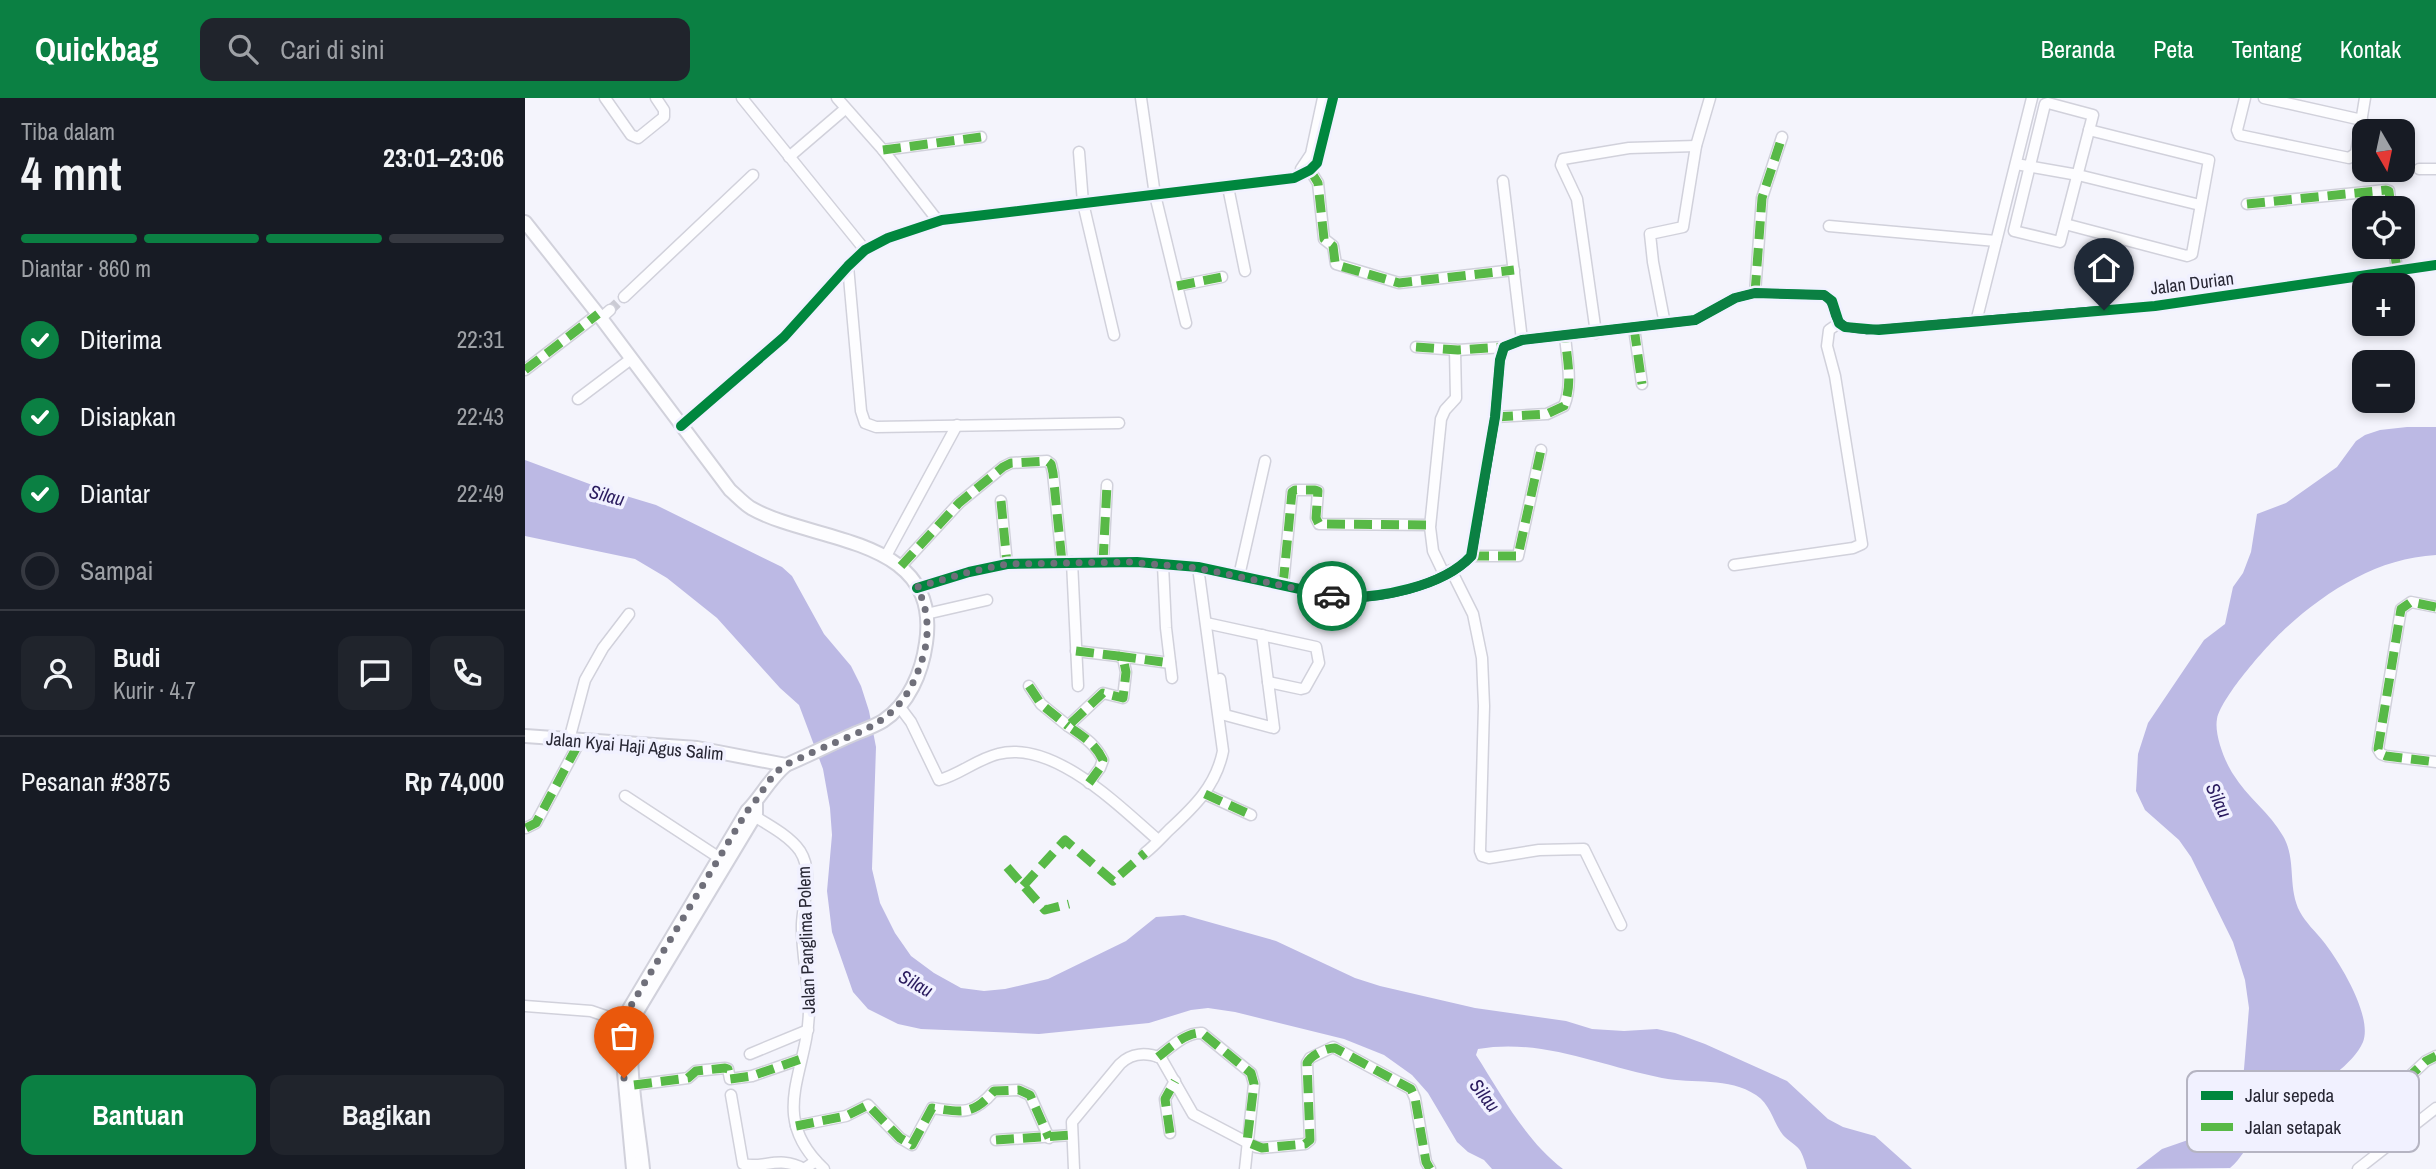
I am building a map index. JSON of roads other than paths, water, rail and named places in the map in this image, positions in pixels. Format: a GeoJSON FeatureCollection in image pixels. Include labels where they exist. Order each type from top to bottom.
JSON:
{"type":"FeatureCollection","features":[{"type":"Feature","properties":{"kind":"main road"},"geometry":{"type":"LineString","coordinates":[[525,222],[603,314],[631,359],[730,490],[746,505],[766,515],[849,541],[886,556],[901,566],[917,587],[926,614],[925,653],[912,688],[899,706],[884,720],[786,765],[768,785],[630,1007],[623,1022],[622,1050],[638,1164]]}},
{"type":"Feature","properties":{"kind":"main road","name":"Jalan Kyai Haji Agus Salim"},"geometry":{"type":"LineString","coordinates":[[525,736],[697,748],[786,765]]}},
{"type":"Feature","properties":{"kind":"main road"},"geometry":{"type":"LineString","coordinates":[[638,1164],[630,1042],[634,1018],[719,862]]}},
{"type":"Feature","properties":{"kind":"street"},"geometry":{"type":"LineString","coordinates":[[605,98],[635,138],[664,117],[664,110],[656,98]]}},
{"type":"Feature","properties":{"kind":"street"},"geometry":{"type":"LineString","coordinates":[[742,98],[865,250]]}},
{"type":"Feature","properties":{"kind":"street"},"geometry":{"type":"LineString","coordinates":[[1140,98],[1155,195],[1186,323]]}},
{"type":"Feature","properties":{"kind":"street"},"geometry":{"type":"LineString","coordinates":[[1323,98],[1308,167],[1318,183],[1324,239],[1333,246],[1335,262],[1341,267],[1399,283],[1514,270]]}},
{"type":"Feature","properties":{"kind":"street"},"geometry":{"type":"LineString","coordinates":[[681,426],[784,337],[865,250],[888,238],[938,221],[1294,178],[1319,159],[1333,98]]}},
{"type":"Feature","properties":{"kind":"street"},"geometry":{"type":"LineString","coordinates":[[1665,324],[1650,234],[1683,227],[1696,146],[1710,98]]}},
{"type":"Feature","properties":{"kind":"street"},"geometry":{"type":"LineString","coordinates":[[1976,323],[2032,98]]}},
{"type":"Feature","properties":{"kind":"street"},"geometry":{"type":"LineString","coordinates":[[2245,98],[2237,130],[2244,138],[2349,158],[2352,156]]}},
{"type":"Feature","properties":{"kind":"street"},"geometry":{"type":"LineString","coordinates":[[2264,98],[2358,119]]}},
{"type":"Feature","properties":{"kind":"street"},"geometry":{"type":"LineString","coordinates":[[2362,119],[2365,98]]}},
{"type":"Feature","properties":{"kind":"street"},"geometry":{"type":"LineString","coordinates":[[789,157],[840,101],[883,150],[938,221]]}},
{"type":"Feature","properties":{"kind":"street"},"geometry":{"type":"LineString","coordinates":[[2046,103],[2091,113],[2093,117],[2060,242],[2014,231],[2030,167],[2046,103]]}},
{"type":"Feature","properties":{"kind":"street"},"geometry":{"type":"LineString","coordinates":[[2065,224],[2187,256],[2192,254],[2199,207],[2210,164],[2208,159],[2089,130]]}},
{"type":"Feature","properties":{"kind":"street"},"geometry":{"type":"LineString","coordinates":[[883,150],[981,137]]}},
{"type":"Feature","properties":{"kind":"street"},"geometry":{"type":"LineString","coordinates":[[1755,293],[1762,198],[1782,137]]}},
{"type":"Feature","properties":{"kind":"street"},"geometry":{"type":"LineString","coordinates":[[1596,333],[1577,199],[1561,165],[1563,159],[1629,148],[1696,146]]}},
{"type":"Feature","properties":{"kind":"street"},"geometry":{"type":"LineString","coordinates":[[1079,152],[1083,203],[1114,335]]}},
{"type":"Feature","properties":{"kind":"street"},"geometry":{"type":"LineString","coordinates":[[2015,164],[2036,166],[2199,207]]}},
{"type":"Feature","properties":{"kind":"street"},"geometry":{"type":"LineString","coordinates":[[2419,169],[2436,169]]}},
{"type":"Feature","properties":{"kind":"street"},"geometry":{"type":"LineString","coordinates":[[624,297],[753,175]]}},
{"type":"Feature","properties":{"kind":"street"},"geometry":{"type":"LineString","coordinates":[[1503,181],[1522,340]]}},
{"type":"Feature","properties":{"kind":"street"},"geometry":{"type":"LineString","coordinates":[[1228,187],[1245,271]]}},
{"type":"Feature","properties":{"kind":"street"},"geometry":{"type":"LineString","coordinates":[[2247,204],[2386,190],[2389,196]]}},
{"type":"Feature","properties":{"kind":"street"},"geometry":{"type":"LineString","coordinates":[[1829,226],[1996,240]]}},
{"type":"Feature","properties":{"kind":"street"},"geometry":{"type":"LineString","coordinates":[[2396,259],[2397,270]]}},
{"type":"Feature","properties":{"kind":"street","name":"Jalan Durian"},"geometry":{"type":"LineString","coordinates":[[1839,323],[1845,327],[1879,330],[2155,306],[2436,265]]}},
{"type":"Feature","properties":{"kind":"street"},"geometry":{"type":"LineString","coordinates":[[848,266],[861,411],[865,423],[876,427],[1119,423]]}},
{"type":"Feature","properties":{"kind":"street"},"geometry":{"type":"LineString","coordinates":[[1177,286],[1222,277]]}},
{"type":"Feature","properties":{"kind":"street"},"geometry":{"type":"LineString","coordinates":[[1416,347],[1504,347],[1522,340],[1596,333],[1703,317],[1735,298],[1755,293],[1824,295],[1832,301],[1839,323],[1829,330],[1827,346],[1835,376],[1863,544],[1853,548],[1734,565]]}},
{"type":"Feature","properties":{"kind":"street"},"geometry":{"type":"LineString","coordinates":[[525,370],[603,314]]}},
{"type":"Feature","properties":{"kind":"street"},"geometry":{"type":"LineString","coordinates":[[1635,328],[1642,384]]}},
{"type":"Feature","properties":{"kind":"street"},"geometry":{"type":"LineString","coordinates":[[1495,417],[1547,414],[1564,406],[1570,381],[1565,336]]}},
{"type":"Feature","properties":{"kind":"street"},"geometry":{"type":"LineString","coordinates":[[917,587],[1007,564],[1103,562],[1198,568],[1337,597],[1358,597],[1419,587],[1462,565],[1472,556],[1504,347]]}},
{"type":"Feature","properties":{"kind":"street"},"geometry":{"type":"LineString","coordinates":[[1455,349],[1456,398],[1441,419],[1430,524],[1433,551],[1473,614],[1482,657],[1484,706],[1479,851],[1489,859],[1539,850],[1584,849],[1621,925]]}},
{"type":"Feature","properties":{"kind":"street"},"geometry":{"type":"LineString","coordinates":[[578,399],[631,359]]}},
{"type":"Feature","properties":{"kind":"street"},"geometry":{"type":"LineString","coordinates":[[886,556],[957,425]]}},
{"type":"Feature","properties":{"kind":"street"},"geometry":{"type":"LineString","coordinates":[[1472,556],[1518,556],[1541,450]]}},
{"type":"Feature","properties":{"kind":"street"},"geometry":{"type":"LineString","coordinates":[[901,566],[959,503],[1003,467],[1011,463],[1047,461],[1051,464],[1053,473],[1067,562],[1078,686]]}},
{"type":"Feature","properties":{"kind":"street"},"geometry":{"type":"LineString","coordinates":[[1239,576],[1265,461]]}},
{"type":"Feature","properties":{"kind":"street"},"geometry":{"type":"LineString","coordinates":[[1103,562],[1107,485]]}},
{"type":"Feature","properties":{"kind":"street"},"geometry":{"type":"LineString","coordinates":[[1283,585],[1294,490],[1318,491],[1316,518],[1319,524],[1430,524]]}},
{"type":"Feature","properties":{"kind":"street"},"geometry":{"type":"LineString","coordinates":[[1002,501],[1007,564]]}},
{"type":"Feature","properties":{"kind":"street"},"geometry":{"type":"LineString","coordinates":[[1163,565],[1172,678]]}},
{"type":"Feature","properties":{"kind":"street"},"geometry":{"type":"LineString","coordinates":[[1198,568],[1225,716],[1273,729],[1262,635]]}},
{"type":"Feature","properties":{"kind":"street"},"geometry":{"type":"LineString","coordinates":[[926,614],[986,600]]}},
{"type":"Feature","properties":{"kind":"street"},"geometry":{"type":"LineString","coordinates":[[2436,607],[2411,602],[2401,609],[2378,749],[2386,756],[2436,762]]}},
{"type":"Feature","properties":{"kind":"street"},"geometry":{"type":"LineString","coordinates":[[526,828],[536,823],[575,740],[585,680],[603,648],[629,614]]}},
{"type":"Feature","properties":{"kind":"street"},"geometry":{"type":"LineString","coordinates":[[1209,624],[1316,647],[1319,663],[1305,688],[1301,690],[1268,682]]}},
{"type":"Feature","properties":{"kind":"street"},"geometry":{"type":"LineString","coordinates":[[1145,853],[1205,794],[1214,779],[1223,751],[1209,624]]}},
{"type":"Feature","properties":{"kind":"street"},"geometry":{"type":"LineString","coordinates":[[1076,651],[1170,663]]}},
{"type":"Feature","properties":{"kind":"street"},"geometry":{"type":"LineString","coordinates":[[1068,726],[1103,693],[1123,698],[1126,672],[1123,658],[1118,656]]}},
{"type":"Feature","properties":{"kind":"street"},"geometry":{"type":"LineString","coordinates":[[1030,686],[1041,704],[1098,749],[1103,760],[1089,783]]}},
{"type":"Feature","properties":{"kind":"street"},"geometry":{"type":"LineString","coordinates":[[899,706],[911,722],[939,780],[998,753],[1021,751],[1047,758],[1089,783],[1158,840]]}},
{"type":"Feature","properties":{"kind":"street"},"geometry":{"type":"LineString","coordinates":[[1205,794],[1251,816]]}},
{"type":"Feature","properties":{"kind":"street"},"geometry":{"type":"LineString","coordinates":[[625,796],[719,862]]}},
{"type":"Feature","properties":{"kind":"street","name":"Jalan Panglima Polem"},"geometry":{"type":"LineString","coordinates":[[752,810],[794,844],[806,867],[802,938],[809,989],[808,1030],[793,1114],[802,1142],[820,1165]]}},
{"type":"Feature","properties":{"kind":"street"},"geometry":{"type":"LineString","coordinates":[[525,1006],[591,1011],[623,1022]]}},
{"type":"Feature","properties":{"kind":"street"},"geometry":{"type":"LineString","coordinates":[[750,1054],[808,1030]]}},
{"type":"Feature","properties":{"kind":"street"},"geometry":{"type":"LineString","coordinates":[[1158,1057],[1189,1034],[1197,1032],[1202,1033],[1251,1073],[1254,1084],[1245,1169]]}},
{"type":"Feature","properties":{"kind":"street"},"geometry":{"type":"LineString","coordinates":[[1074,1169],[1072,1122],[1123,1060],[1136,1055],[1158,1057],[1165,1061],[1193,1114],[1262,1147],[1308,1143],[1311,1137],[1307,1063],[1310,1058],[1333,1047],[1411,1089],[1415,1098],[1426,1162],[1430,1169]]}},
{"type":"Feature","properties":{"kind":"street"},"geometry":{"type":"LineString","coordinates":[[2415,1071],[2436,1056]]}},
{"type":"Feature","properties":{"kind":"street"},"geometry":{"type":"LineString","coordinates":[[634,1085],[688,1078],[696,1071],[704,1069],[729,1069],[730,1079],[752,1076],[801,1059]]}},
{"type":"Feature","properties":{"kind":"street"},"geometry":{"type":"LineString","coordinates":[[1170,1133],[1165,1099],[1175,1082]]}},
{"type":"Feature","properties":{"kind":"street"},"geometry":{"type":"LineString","coordinates":[[796,1126],[845,1116],[868,1105],[900,1138],[911,1145],[932,1108],[958,1114],[983,1104],[994,1091],[1019,1090],[1030,1095],[1049,1138]]}},
{"type":"Feature","properties":{"kind":"street"},"geometry":{"type":"LineString","coordinates":[[730,1094],[743,1164],[756,1167],[788,1162],[804,1169],[820,1165]]}},
{"type":"Feature","properties":{"kind":"street"},"geometry":{"type":"LineString","coordinates":[[2419,1121],[2436,1108]]}},
{"type":"Feature","properties":{"kind":"street"},"geometry":{"type":"LineString","coordinates":[[996,1140],[1072,1135]]}},
{"type":"Feature","properties":{"kind":"street"},"geometry":{"type":"LineString","coordinates":[[2358,1169],[2380,1152]]}},
{"type":"Feature","properties":{"kind":"water","name":"Silau"},"geometry":{"type":"Polygon","coordinates":[[[2436,427],[2436,555],[2415,557],[2375,569],[2338,588],[2303,613],[2247,670],[2221,709],[2216,725],[2221,748],[2233,774],[2283,836],[2290,854],[2296,903],[2353,989],[2363,1018],[2363,1042],[2352,1058],[2338,1071],[2244,1071],[2249,1008],[2245,980],[2233,942],[2191,857],[2179,840],[2145,810],[2136,791],[2138,754],[2148,723],[2204,640],[2225,624],[2233,587],[2243,573],[2251,552],[2257,514],[2286,503],[2337,467],[2356,441],[2380,430],[2436,427]]]}},
{"type":"Feature","properties":{"kind":"water","name":"Silau"},"geometry":{"type":"Polygon","coordinates":[[[525,460],[656,505],[782,567],[792,576],[824,634],[851,666],[869,711],[876,747],[872,869],[880,903],[895,933],[911,956],[961,988],[984,991],[1005,989],[1048,979],[1126,941],[1156,917],[1184,915],[1276,941],[1355,978],[1380,986],[1475,1008],[1566,1021],[1592,1029],[1657,1029],[1675,1033],[1787,1081],[1828,1119],[1843,1127],[1875,1136],[1912,1169],[1807,1169],[1800,1151],[1783,1135],[1765,1104],[1745,1089],[1723,1083],[1662,1078],[1548,1050],[1502,1047],[1478,1049],[1476,1055],[1525,1130],[1563,1169],[1492,1169],[1484,1160],[1468,1152],[1457,1142],[1428,1093],[1412,1075],[1384,1055],[1344,1039],[1235,1012],[1208,1008],[1191,1010],[1149,1023],[1039,1034],[921,1029],[898,1024],[868,1009],[853,992],[832,932],[827,891],[832,835],[830,808],[823,769],[799,705],[780,688],[717,618],[667,578],[635,559],[525,536],[525,460]]]}},
{"type":"Feature","properties":{"kind":"water"},"geometry":{"type":"Polygon","coordinates":[[[2187,1140],[2187,1152],[2244,1152],[2230,1168],[2136,1169],[2162,1149],[2187,1140]]]}},
{"type":"Feature","properties":{"kind":"tunnel"},"geometry":{"type":"LineString","coordinates":[[610,310],[624,297]]}}]}
